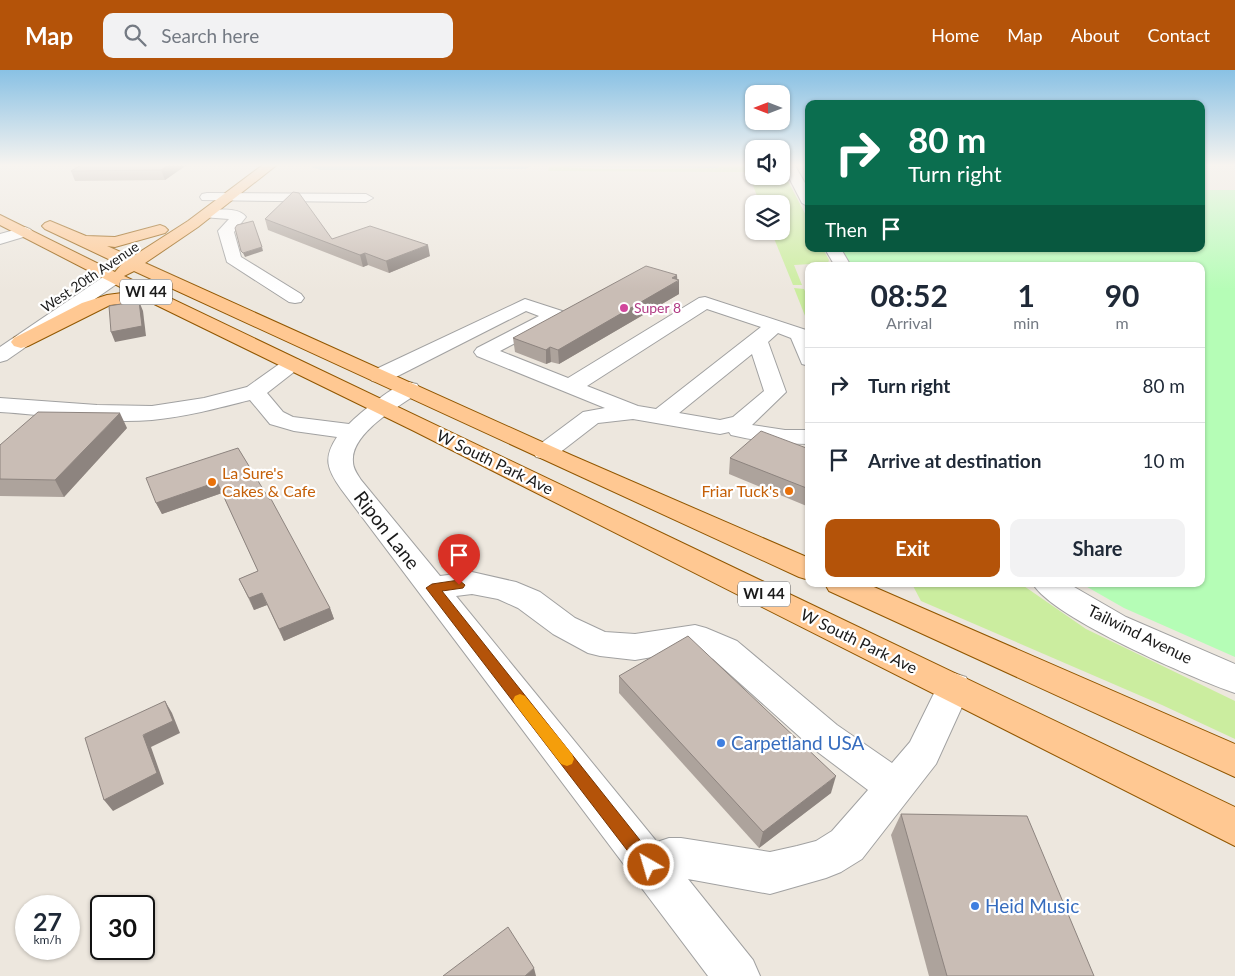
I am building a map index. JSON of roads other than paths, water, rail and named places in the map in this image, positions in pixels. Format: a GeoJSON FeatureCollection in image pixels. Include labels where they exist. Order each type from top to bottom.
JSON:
{"type":"FeatureCollection","features":[{"type":"Feature","properties":{"kind":"main road","name":"West 20th Avenue"},"geometry":{"type":"LineString","coordinates":[[128,261],[160,230],[194,206]]}},
{"type":"Feature","properties":{"kind":"main road","name":"West 20th Avenue"},"geometry":{"type":"LineString","coordinates":[[107,274],[217,206]]}},
{"type":"Feature","properties":{"kind":"main road","name":"WI 44"},"geometry":{"type":"LineString","coordinates":[[0,207],[10,209],[107,274],[292,364]]}},
{"type":"Feature","properties":{"kind":"main road","name":"WI 44"},"geometry":{"type":"LineString","coordinates":[[0,219],[30,223],[80,239],[128,261]]}},
{"type":"Feature","properties":{"kind":"main road"},"geometry":{"type":"LineString","coordinates":[[80,239],[115,242],[160,230]]}},
{"type":"Feature","properties":{"kind":"main road","name":"W South Park Ave"},"geometry":{"type":"LineString","coordinates":[[128,261],[545,452],[805,568]]}},
{"type":"Feature","properties":{"kind":"main road"},"geometry":{"type":"LineString","coordinates":[[21,342],[89,307],[107,300],[151,294]]}},
{"type":"Feature","properties":{"kind":"main road","name":"W South Park Ave"},"geometry":{"type":"LineString","coordinates":[[292,364],[383,407],[1235,827]]}},
{"type":"Feature","properties":{"kind":"main road"},"geometry":{"type":"LineString","coordinates":[[847,587],[1235,761]]}},
{"type":"Feature","properties":{"kind":"street"},"geometry":{"type":"LineString","coordinates":[[280,212],[300,206]]}},
{"type":"Feature","properties":{"kind":"street"},"geometry":{"type":"LineString","coordinates":[[207,214],[254,214]]}},
{"type":"Feature","properties":{"kind":"street"},"geometry":{"type":"LineString","coordinates":[[236,215],[239,217],[226,232],[233,259],[295,298]]}},
{"type":"Feature","properties":{"kind":"street"},"geometry":{"type":"LineString","coordinates":[[0,239],[30,223]]}},
{"type":"Feature","properties":{"kind":"street","name":"West 20th Avenue"},"geometry":{"type":"LineString","coordinates":[[0,337],[107,274]]}},
{"type":"Feature","properties":{"kind":"street","name":"West 20th Avenue"},"geometry":{"type":"LineString","coordinates":[[0,356],[21,342],[107,274]]}},
{"type":"Feature","properties":{"kind":"street"},"geometry":{"type":"LineString","coordinates":[[570,387],[705,302],[799,334],[805,350]]}},
{"type":"Feature","properties":{"kind":"street"},"geometry":{"type":"LineString","coordinates":[[380,376],[525,304],[555,315],[484,352]]}},
{"type":"Feature","properties":{"kind":"street"},"geometry":{"type":"LineString","coordinates":[[660,417],[775,326]]}},
{"type":"Feature","properties":{"kind":"street"},"geometry":{"type":"LineString","coordinates":[[453,340],[633,412],[785,437],[805,437]]}},
{"type":"Feature","properties":{"kind":"street"},"geometry":{"type":"LineString","coordinates":[[720,427],[741,422],[775,392],[757,340]]}},
{"type":"Feature","properties":{"kind":"street"},"geometry":{"type":"LineString","coordinates":[[0,404],[98,412],[152,413],[205,405],[255,392],[292,364]]}},
{"type":"Feature","properties":{"kind":"street"},"geometry":{"type":"LineString","coordinates":[[255,392],[279,419],[309,427],[353,431],[409,389]]}},
{"type":"Feature","properties":{"kind":"street"},"geometry":{"type":"LineString","coordinates":[[545,452],[591,417],[633,412]]}},
{"type":"Feature","properties":{"kind":"street","name":"Ripon Lane"},"geometry":{"type":"LineString","coordinates":[[353,431],[341,452],[339,463],[350,483],[737,976]]}},
{"type":"Feature","properties":{"kind":"street"},"geometry":{"type":"LineString","coordinates":[[432,588],[472,583],[505,590],[529,600],[564,626],[600,644],[635,646],[695,637],[725,650],[824,736],[895,787]]}},
{"type":"Feature","properties":{"kind":"street","name":"Tailwind Avenue"},"geometry":{"type":"LineString","coordinates":[[1053,587],[1093,613],[1138,636],[1235,680]]}},
{"type":"Feature","properties":{"kind":"street"},"geometry":{"type":"LineString","coordinates":[[649,865],[669,858],[680,858],[770,873],[826,858],[847,845],[923,753],[954,688]]}},
{"type":"Feature","properties":{"kind":"place","name":"Super 8"},"geometry":{"type":"Point","coordinates":[624,308]}},
{"type":"Feature","properties":{"kind":"place","name":"La Sure's Cakes & Cafe"},"geometry":{"type":"Point","coordinates":[212,482]}},
{"type":"Feature","properties":{"kind":"place","name":"Friar Tuck's"},"geometry":{"type":"Point","coordinates":[789,491]}},
{"type":"Feature","properties":{"kind":"place","name":"Carpetland USA"},"geometry":{"type":"Point","coordinates":[721,743]}},
{"type":"Feature","properties":{"kind":"place","name":"Heid Music"},"geometry":{"type":"Point","coordinates":[975,906]}}]}
